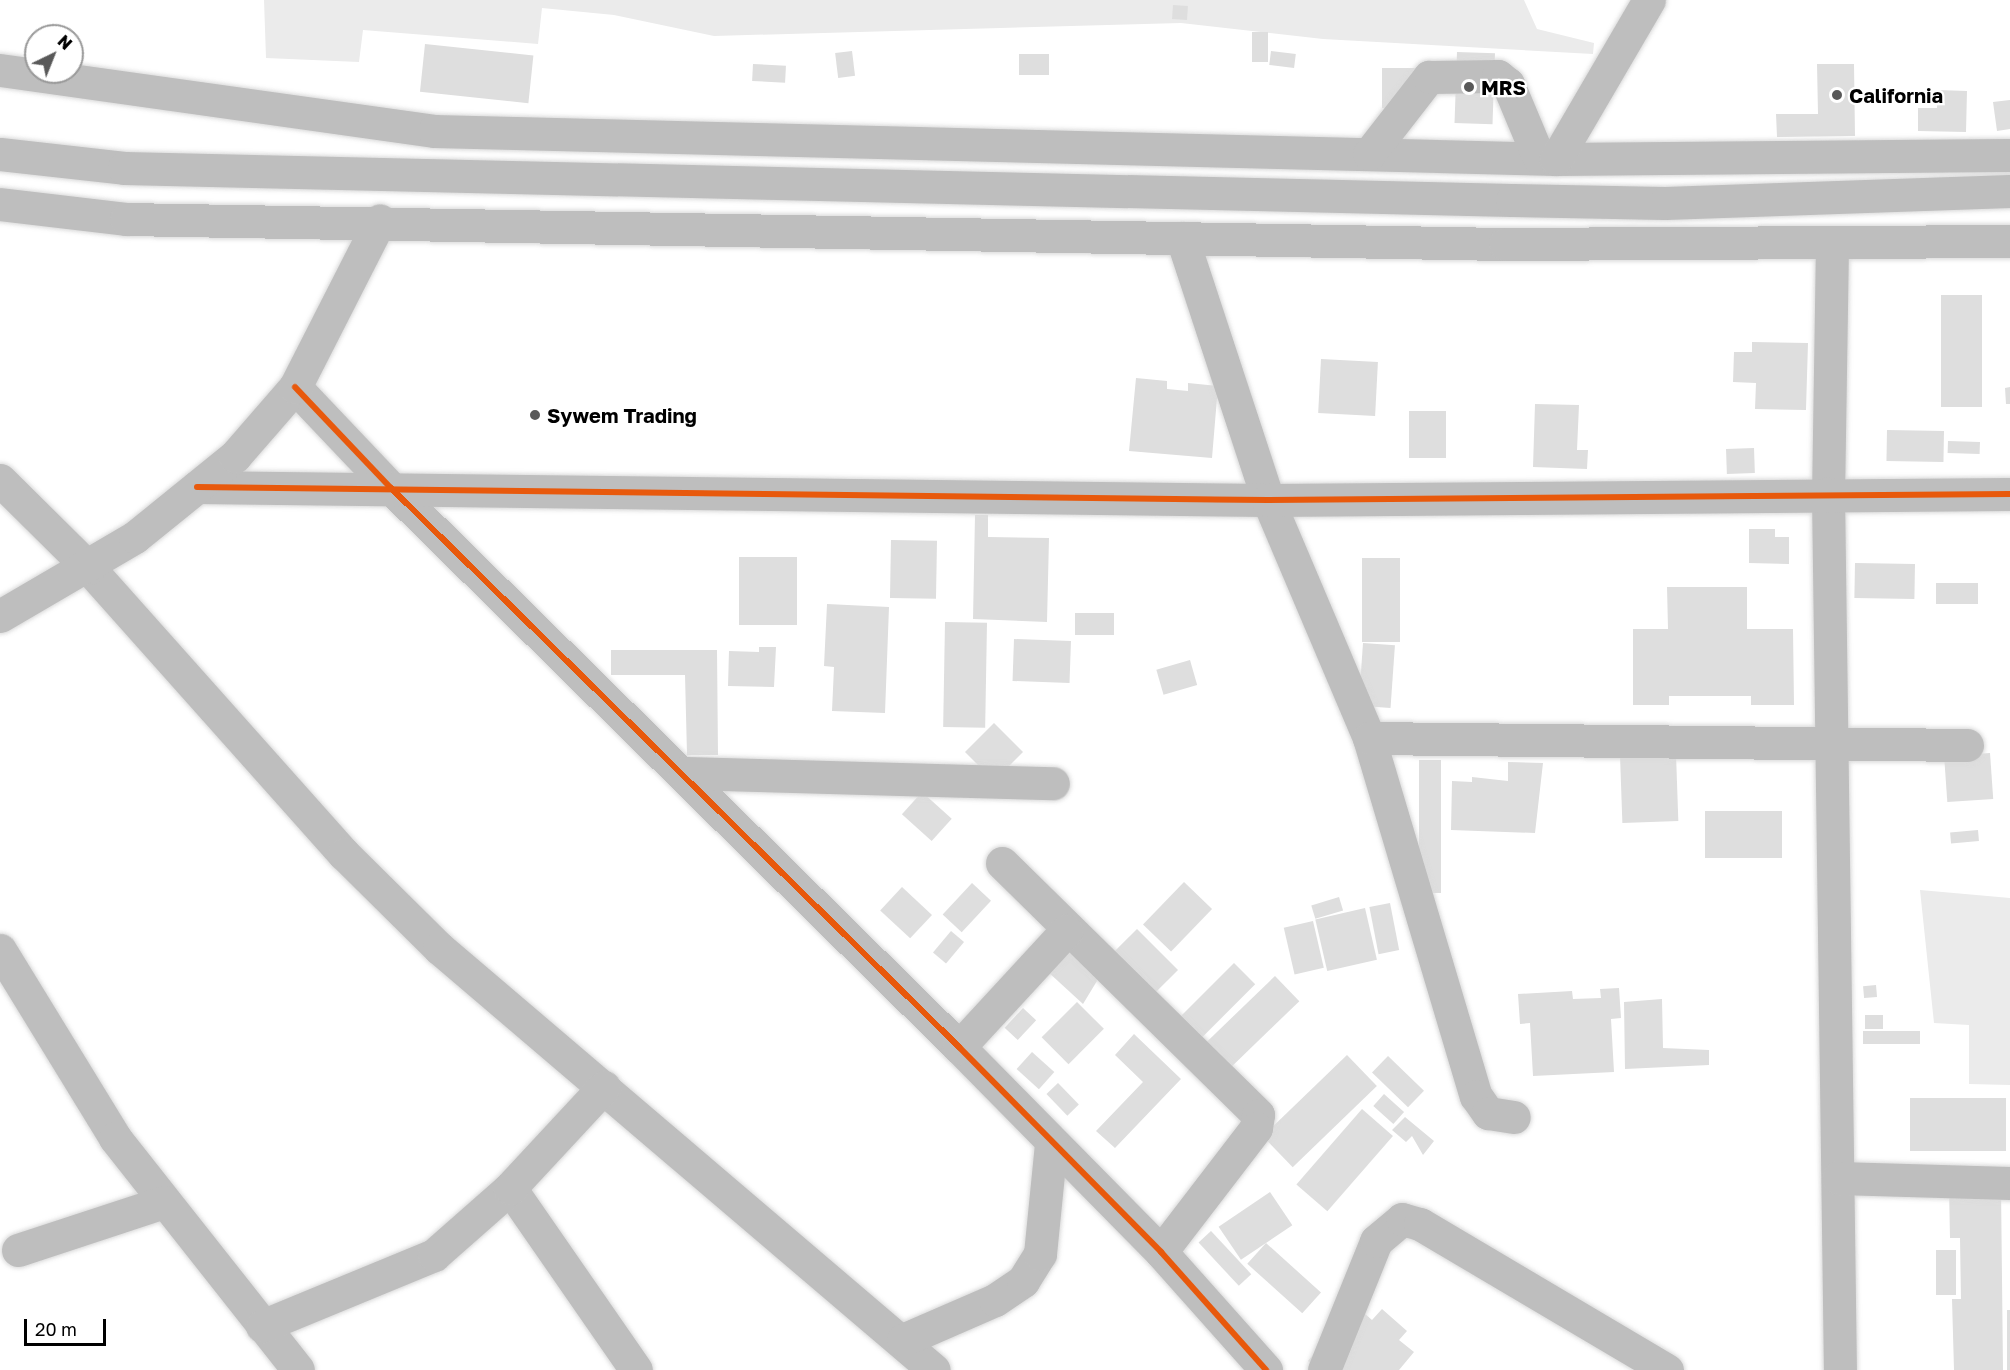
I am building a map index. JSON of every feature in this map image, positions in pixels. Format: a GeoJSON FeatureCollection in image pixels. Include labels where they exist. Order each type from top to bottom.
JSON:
{"type":"FeatureCollection","features":[{"type":"Feature","properties":{"kind":"main road"},"geometry":{"type":"LineString","coordinates":[[1548,159],[1649,0]]}},
{"type":"Feature","properties":{"kind":"main road"},"geometry":{"type":"LineString","coordinates":[[0,70],[434,131],[1548,159],[2010,155]]}},
{"type":"Feature","properties":{"kind":"main road"},"geometry":{"type":"LineString","coordinates":[[1369,154],[1429,77],[1498,76],[1508,84],[1548,159]]}},
{"type":"Feature","properties":{"kind":"main road"},"geometry":{"type":"LineString","coordinates":[[0,154],[124,168],[1512,201],[1665,203],[2010,191]]}},
{"type":"Feature","properties":{"kind":"main road"},"geometry":{"type":"LineString","coordinates":[[0,204],[126,219],[380,220],[1182,238],[1832,244],[2010,241]]}},
{"type":"Feature","properties":{"kind":"main road"},"geometry":{"type":"LineString","coordinates":[[0,616],[89,568],[235,456],[295,387],[380,220]]}},
{"type":"Feature","properties":{"kind":"main road"},"geometry":{"type":"LineString","coordinates":[[1182,238],[1268,500],[1369,738],[1476,1096],[1488,1113],[1514,1117]]}},
{"type":"Feature","properties":{"kind":"main road"},"geometry":{"type":"LineString","coordinates":[[1832,244],[1828,493],[1835,740],[1840,1370]]}},
{"type":"Feature","properties":{"kind":"main road"},"geometry":{"type":"LineString","coordinates":[[295,387],[391,488],[685,773],[959,1047],[1051,1144],[1161,1252],[1266,1370]]}},
{"type":"Feature","properties":{"kind":"main road"},"geometry":{"type":"LineString","coordinates":[[0,480],[89,568],[352,862],[439,948],[903,1340],[934,1370]]}},
{"type":"Feature","properties":{"kind":"main road"},"geometry":{"type":"LineString","coordinates":[[197,487],[1268,500],[1828,493],[2010,494]]}},
{"type":"Feature","properties":{"kind":"main road"},"geometry":{"type":"LineString","coordinates":[[1369,738],[1835,740],[1967,745]]}},
{"type":"Feature","properties":{"kind":"main road"},"geometry":{"type":"LineString","coordinates":[[685,773],[1053,783]]}},
{"type":"Feature","properties":{"kind":"main road"},"geometry":{"type":"LineString","coordinates":[[1002,863],[1066,931],[1258,1114],[1256,1128],[1161,1252]]}},
{"type":"Feature","properties":{"kind":"main road"},"geometry":{"type":"LineString","coordinates":[[959,1047],[1066,931]]}},
{"type":"Feature","properties":{"kind":"main road"},"geometry":{"type":"LineString","coordinates":[[0,950],[61,1055],[164,1202],[298,1370]]}},
{"type":"Feature","properties":{"kind":"main road"},"geometry":{"type":"LineString","coordinates":[[262,1326],[434,1256],[510,1188],[604,1087]]}},
{"type":"Feature","properties":{"kind":"main road"},"geometry":{"type":"LineString","coordinates":[[903,1340],[995,1300],[1023,1281],[1040,1254],[1051,1144]]}},
{"type":"Feature","properties":{"kind":"main road"},"geometry":{"type":"LineString","coordinates":[[1838,1178],[2010,1183]]}},
{"type":"Feature","properties":{"kind":"main road"},"geometry":{"type":"LineString","coordinates":[[510,1188],[636,1370]]}},
{"type":"Feature","properties":{"kind":"main road"},"geometry":{"type":"LineString","coordinates":[[18,1250],[164,1202]]}},
{"type":"Feature","properties":{"kind":"main road"},"geometry":{"type":"LineString","coordinates":[[1324,1370],[1376,1241],[1402,1219],[1420,1224],[1667,1370]]}},
{"type":"Feature","properties":{"kind":"shaded area"},"geometry":{"type":"Polygon","coordinates":[[[264,0],[1524,0],[1537,29],[1594,43],[1593,54],[1323,39],[1181,23],[714,36],[614,15],[542,8],[538,44],[363,30],[359,62],[266,58],[264,0]]]}},
{"type":"Feature","properties":{"kind":"shaded area"},"geometry":{"type":"Polygon","coordinates":[[[1920,890],[2010,898],[2010,1085],[1969,1084],[1969,1025],[1934,1023],[1920,890]]]}},
{"type":"Feature","properties":{"kind":"building"},"geometry":{"type":"Polygon","coordinates":[[[1173,5],[1188,6],[1187,20],[1172,19],[1173,5]]]}},
{"type":"Feature","properties":{"kind":"building"},"geometry":{"type":"Polygon","coordinates":[[[1252,32],[1268,32],[1268,62],[1252,62],[1252,32]]]}},
{"type":"Feature","properties":{"kind":"building"},"geometry":{"type":"Polygon","coordinates":[[[425,44],[533,55],[528,103],[420,92],[425,44]]]}},
{"type":"Feature","properties":{"kind":"building"},"geometry":{"type":"Polygon","coordinates":[[[852,51],[855,76],[838,78],[835,53],[852,51]]]}},
{"type":"Feature","properties":{"kind":"building"},"geometry":{"type":"Polygon","coordinates":[[[1271,51],[1296,54],[1294,68],[1269,65],[1271,51]]]}},
{"type":"Feature","properties":{"kind":"building"},"geometry":{"type":"Polygon","coordinates":[[[1457,52],[1495,53],[1492,124],[1455,123],[1457,52]]]}},
{"type":"Feature","properties":{"kind":"building"},"geometry":{"type":"Polygon","coordinates":[[[1019,54],[1049,54],[1049,75],[1019,75],[1019,54]]]}},
{"type":"Feature","properties":{"kind":"building"},"geometry":{"type":"Polygon","coordinates":[[[753,64],[786,66],[785,83],[752,81],[753,64]]]}},
{"type":"Feature","properties":{"kind":"building"},"geometry":{"type":"Polygon","coordinates":[[[1817,64],[1854,64],[1855,136],[1777,137],[1776,114],[1818,114],[1817,64]]]}},
{"type":"Feature","properties":{"kind":"building"},"geometry":{"type":"Polygon","coordinates":[[[1382,68],[1415,68],[1415,108],[1382,108],[1382,68]]]}},
{"type":"Feature","properties":{"kind":"building"},"geometry":{"type":"Polygon","coordinates":[[[1938,90],[1967,91],[1966,132],[1918,131],[1918,108],[1937,108],[1938,90]]]}},
{"type":"Feature","properties":{"kind":"building"},"geometry":{"type":"Polygon","coordinates":[[[2010,100],[2010,129],[1997,131],[1993,102],[2010,100]]]}},
{"type":"Feature","properties":{"kind":"building"},"geometry":{"type":"Polygon","coordinates":[[[1941,295],[1982,295],[1982,407],[1941,407],[1941,295]]]}},
{"type":"Feature","properties":{"kind":"building"},"geometry":{"type":"Polygon","coordinates":[[[1752,342],[1808,343],[1806,410],[1755,409],[1756,383],[1733,382],[1734,352],[1752,352],[1752,342]]]}},
{"type":"Feature","properties":{"kind":"building"},"geometry":{"type":"Polygon","coordinates":[[[1321,359],[1378,362],[1375,416],[1318,413],[1321,359]]]}},
{"type":"Feature","properties":{"kind":"building"},"geometry":{"type":"Polygon","coordinates":[[[1136,378],[1167,381],[1167,389],[1188,391],[1188,383],[1218,386],[1212,458],[1129,451],[1136,378]]]}},
{"type":"Feature","properties":{"kind":"building"},"geometry":{"type":"Polygon","coordinates":[[[2010,387],[2010,404],[2006,404],[2005,388],[2010,387]]]}},
{"type":"Feature","properties":{"kind":"building"},"geometry":{"type":"Polygon","coordinates":[[[1535,404],[1579,405],[1577,450],[1588,450],[1587,469],[1533,467],[1535,404]]]}},
{"type":"Feature","properties":{"kind":"building"},"geometry":{"type":"Polygon","coordinates":[[[1409,411],[1446,411],[1446,458],[1409,458],[1409,411]]]}},
{"type":"Feature","properties":{"kind":"building"},"geometry":{"type":"Polygon","coordinates":[[[1887,430],[1944,431],[1943,462],[1886,461],[1887,430]]]}},
{"type":"Feature","properties":{"kind":"building"},"geometry":{"type":"Polygon","coordinates":[[[1948,441],[1980,442],[1980,454],[1948,453],[1948,441]]]}},
{"type":"Feature","properties":{"kind":"building"},"geometry":{"type":"Polygon","coordinates":[[[1754,448],[1755,473],[1727,474],[1726,449],[1754,448]]]}},
{"type":"Feature","properties":{"kind":"building"},"geometry":{"type":"Polygon","coordinates":[[[975,515],[988,515],[988,537],[1049,538],[1047,622],[973,619],[975,515]]]}},
{"type":"Feature","properties":{"kind":"building"},"geometry":{"type":"Polygon","coordinates":[[[1749,529],[1775,529],[1775,537],[1789,537],[1789,564],[1749,563],[1749,529]]]}},
{"type":"Feature","properties":{"kind":"building"},"geometry":{"type":"Polygon","coordinates":[[[891,540],[937,541],[936,599],[890,598],[891,540]]]}},
{"type":"Feature","properties":{"kind":"building"},"geometry":{"type":"Polygon","coordinates":[[[739,557],[797,557],[797,625],[739,625],[739,557]]]}},
{"type":"Feature","properties":{"kind":"building"},"geometry":{"type":"Polygon","coordinates":[[[1362,558],[1400,558],[1400,642],[1362,642],[1362,558]]]}},
{"type":"Feature","properties":{"kind":"building"},"geometry":{"type":"Polygon","coordinates":[[[1855,563],[1915,564],[1914,599],[1854,598],[1855,563]]]}},
{"type":"Feature","properties":{"kind":"building"},"geometry":{"type":"Polygon","coordinates":[[[1936,583],[1978,583],[1978,604],[1936,604],[1936,583]]]}},
{"type":"Feature","properties":{"kind":"building"},"geometry":{"type":"Polygon","coordinates":[[[1667,587],[1747,587],[1747,629],[1793,629],[1794,705],[1751,705],[1751,696],[1669,696],[1669,705],[1633,705],[1633,629],[1668,629],[1667,587]]]}},
{"type":"Feature","properties":{"kind":"building"},"geometry":{"type":"Polygon","coordinates":[[[827,604],[889,607],[885,713],[832,711],[834,667],[824,666],[827,604]]]}},
{"type":"Feature","properties":{"kind":"building"},"geometry":{"type":"Polygon","coordinates":[[[1075,613],[1114,613],[1114,635],[1075,635],[1075,613]]]}},
{"type":"Feature","properties":{"kind":"building"},"geometry":{"type":"Polygon","coordinates":[[[945,622],[987,623],[985,728],[943,727],[945,622]]]}},
{"type":"Feature","properties":{"kind":"building"},"geometry":{"type":"Polygon","coordinates":[[[1014,639],[1071,641],[1069,683],[1013,681],[1014,639]]]}},
{"type":"Feature","properties":{"kind":"building"},"geometry":{"type":"Polygon","coordinates":[[[1363,643],[1395,645],[1391,708],[1359,706],[1363,643]]]}},
{"type":"Feature","properties":{"kind":"building"},"geometry":{"type":"Polygon","coordinates":[[[759,647],[776,647],[774,687],[728,686],[729,651],[759,652],[759,647]]]}},
{"type":"Feature","properties":{"kind":"building"},"geometry":{"type":"Polygon","coordinates":[[[611,650],[717,650],[718,755],[687,755],[685,675],[611,675],[611,650]]]}},
{"type":"Feature","properties":{"kind":"building"},"geometry":{"type":"Polygon","coordinates":[[[1190,660],[1197,685],[1164,695],[1156,670],[1190,660]]]}},
{"type":"Feature","properties":{"kind":"building"},"geometry":{"type":"Polygon","coordinates":[[[994,723],[1023,752],[994,781],[965,752],[994,723]]]}},
{"type":"Feature","properties":{"kind":"building"},"geometry":{"type":"Polygon","coordinates":[[[1990,753],[1993,799],[1947,802],[1944,756],[1990,753]]]}},
{"type":"Feature","properties":{"kind":"building"},"geometry":{"type":"Polygon","coordinates":[[[1676,754],[1678,821],[1622,823],[1620,756],[1676,754]]]}},
{"type":"Feature","properties":{"kind":"building"},"geometry":{"type":"Polygon","coordinates":[[[1419,760],[1441,760],[1441,893],[1419,893],[1419,760]]]}},
{"type":"Feature","properties":{"kind":"building"},"geometry":{"type":"Polygon","coordinates":[[[1508,762],[1543,763],[1535,833],[1451,830],[1452,781],[1472,782],[1472,777],[1508,781],[1508,762]]]}},
{"type":"Feature","properties":{"kind":"building"},"geometry":{"type":"Polygon","coordinates":[[[922,792],[952,819],[932,841],[902,814],[922,792]]]}},
{"type":"Feature","properties":{"kind":"building"},"geometry":{"type":"Polygon","coordinates":[[[1705,811],[1782,811],[1782,858],[1705,858],[1705,811]]]}},
{"type":"Feature","properties":{"kind":"building"},"geometry":{"type":"Polygon","coordinates":[[[1978,830],[1979,841],[1951,843],[1950,832],[1978,830]]]}},
{"type":"Feature","properties":{"kind":"building"},"geometry":{"type":"Polygon","coordinates":[[[1184,882],[1212,909],[1171,952],[1143,924],[1184,882]]]}},
{"type":"Feature","properties":{"kind":"building"},"geometry":{"type":"Polygon","coordinates":[[[972,883],[991,901],[962,932],[943,914],[972,883]]]}},
{"type":"Feature","properties":{"kind":"building"},"geometry":{"type":"Polygon","coordinates":[[[902,887],[932,915],[910,938],[880,910],[902,887]]]}},
{"type":"Feature","properties":{"kind":"building"},"geometry":{"type":"Polygon","coordinates":[[[1339,897],[1343,910],[1315,919],[1311,905],[1339,897]]]}},
{"type":"Feature","properties":{"kind":"building"},"geometry":{"type":"Polygon","coordinates":[[[1390,903],[1399,950],[1379,954],[1369,907],[1390,903]]]}},
{"type":"Feature","properties":{"kind":"building"},"geometry":{"type":"Polygon","coordinates":[[[1365,908],[1377,960],[1327,971],[1315,919],[1365,908]]]}},
{"type":"Feature","properties":{"kind":"building"},"geometry":{"type":"Polygon","coordinates":[[[1313,921],[1324,968],[1295,975],[1284,928],[1313,921]]]}},
{"type":"Feature","properties":{"kind":"building"},"geometry":{"type":"Polygon","coordinates":[[[1137,929],[1178,970],[1155,993],[1114,952],[1137,929]]]}},
{"type":"Feature","properties":{"kind":"building"},"geometry":{"type":"Polygon","coordinates":[[[951,931],[964,942],[946,963],[933,952],[951,931]]]}},
{"type":"Feature","properties":{"kind":"building"},"geometry":{"type":"Polygon","coordinates":[[[1069,946],[1100,976],[1083,1004],[1047,971],[1069,946]]]}},
{"type":"Feature","properties":{"kind":"building"},"geometry":{"type":"Polygon","coordinates":[[[1234,963],[1255,984],[1201,1038],[1180,1017],[1234,963]]]}},
{"type":"Feature","properties":{"kind":"building"},"geometry":{"type":"Polygon","coordinates":[[[1275,976],[1299,1001],[1225,1073],[1200,1048],[1275,976]]]}},
{"type":"Feature","properties":{"kind":"building"},"geometry":{"type":"Polygon","coordinates":[[[1876,985],[1877,997],[1864,998],[1863,986],[1876,985]]]}},
{"type":"Feature","properties":{"kind":"building"},"geometry":{"type":"Polygon","coordinates":[[[1619,988],[1621,1018],[1611,1019],[1614,1072],[1533,1076],[1530,1023],[1520,1024],[1518,994],[1572,991],[1573,999],[1601,998],[1600,989],[1619,988]]]}},
{"type":"Feature","properties":{"kind":"building"},"geometry":{"type":"Polygon","coordinates":[[[1662,999],[1663,1048],[1709,1050],[1709,1065],[1625,1069],[1624,1002],[1662,999]]]}},
{"type":"Feature","properties":{"kind":"building"},"geometry":{"type":"Polygon","coordinates":[[[1077,1002],[1104,1029],[1069,1064],[1042,1037],[1077,1002]]]}},
{"type":"Feature","properties":{"kind":"building"},"geometry":{"type":"Polygon","coordinates":[[[1023,1008],[1036,1020],[1018,1040],[1005,1028],[1023,1008]]]}},
{"type":"Feature","properties":{"kind":"building"},"geometry":{"type":"Polygon","coordinates":[[[1865,1015],[1883,1015],[1883,1029],[1865,1029],[1865,1015]]]}},
{"type":"Feature","properties":{"kind":"building"},"geometry":{"type":"Polygon","coordinates":[[[1863,1031],[1920,1031],[1920,1044],[1863,1044],[1863,1031]]]}},
{"type":"Feature","properties":{"kind":"building"},"geometry":{"type":"Polygon","coordinates":[[[1134,1034],[1181,1079],[1115,1148],[1096,1131],[1143,1082],[1115,1055],[1134,1034]]]}},
{"type":"Feature","properties":{"kind":"building"},"geometry":{"type":"Polygon","coordinates":[[[1032,1052],[1054,1072],[1039,1089],[1017,1069],[1032,1052]]]}},
{"type":"Feature","properties":{"kind":"building"},"geometry":{"type":"Polygon","coordinates":[[[1347,1055],[1377,1086],[1293,1167],[1263,1136],[1347,1055]]]}},
{"type":"Feature","properties":{"kind":"building"},"geometry":{"type":"Polygon","coordinates":[[[1388,1056],[1424,1091],[1408,1107],[1372,1073],[1388,1056]]]}},
{"type":"Feature","properties":{"kind":"building"},"geometry":{"type":"Polygon","coordinates":[[[1058,1083],[1079,1105],[1067,1116],[1046,1094],[1058,1083]]]}},
{"type":"Feature","properties":{"kind":"building"},"geometry":{"type":"Polygon","coordinates":[[[1384,1094],[1404,1112],[1393,1124],[1373,1106],[1384,1094]]]}},
{"type":"Feature","properties":{"kind":"building"},"geometry":{"type":"Polygon","coordinates":[[[1910,1098],[2006,1098],[2006,1151],[1910,1151],[1910,1098]]]}},
{"type":"Feature","properties":{"kind":"building"},"geometry":{"type":"Polygon","coordinates":[[[1362,1109],[1393,1136],[1327,1211],[1296,1184],[1362,1109]]]}},
{"type":"Feature","properties":{"kind":"building"},"geometry":{"type":"Polygon","coordinates":[[[1405,1117],[1434,1141],[1423,1155],[1412,1136],[1406,1142],[1392,1130],[1405,1117]]]}},
{"type":"Feature","properties":{"kind":"building"},"geometry":{"type":"Polygon","coordinates":[[[2001,1187],[2003,1370],[1954,1370],[1952,1299],[1961,1299],[1960,1238],[1950,1238],[1949,1188],[2001,1187]]]}},
{"type":"Feature","properties":{"kind":"building"},"geometry":{"type":"Polygon","coordinates":[[[1270,1192],[1292,1225],[1241,1260],[1219,1227],[1270,1192]]]}},
{"type":"Feature","properties":{"kind":"building"},"geometry":{"type":"Polygon","coordinates":[[[1211,1231],[1251,1274],[1239,1286],[1199,1243],[1211,1231]]]}},
{"type":"Feature","properties":{"kind":"building"},"geometry":{"type":"Polygon","coordinates":[[[1266,1243],[1321,1293],[1302,1313],[1247,1264],[1266,1243]]]}},
{"type":"Feature","properties":{"kind":"building"},"geometry":{"type":"Polygon","coordinates":[[[1936,1250],[1956,1250],[1956,1295],[1936,1295],[1936,1250]]]}},
{"type":"Feature","properties":{"kind":"building"},"geometry":{"type":"Polygon","coordinates":[[[1355,1305],[1372,1320],[1382,1309],[1407,1331],[1399,1340],[1414,1352],[1399,1370],[1318,1370],[1308,1361],[1355,1305]]]}},
{"type":"Feature","properties":{"kind":"building"},"geometry":{"type":"Polygon","coordinates":[[[2007,1310],[2010,1310],[2010,1370],[2007,1370],[2007,1310]]]}},
{"type":"Feature","properties":{"kind":"cycle path"},"geometry":{"type":"LineString","coordinates":[[295,387],[391,488],[959,1047],[1161,1252],[1266,1370]]}},
{"type":"Feature","properties":{"kind":"cycle path"},"geometry":{"type":"LineString","coordinates":[[197,487],[1268,500],[2010,494]]}},
{"type":"Feature","properties":{"kind":"place","name":"MRS"},"geometry":{"type":"Point","coordinates":[1469,87]}},
{"type":"Feature","properties":{"kind":"place","name":"California"},"geometry":{"type":"Point","coordinates":[1837,95]}},
{"type":"Feature","properties":{"kind":"place","name":"Sywem Trading"},"geometry":{"type":"Point","coordinates":[535,415]}}]}
